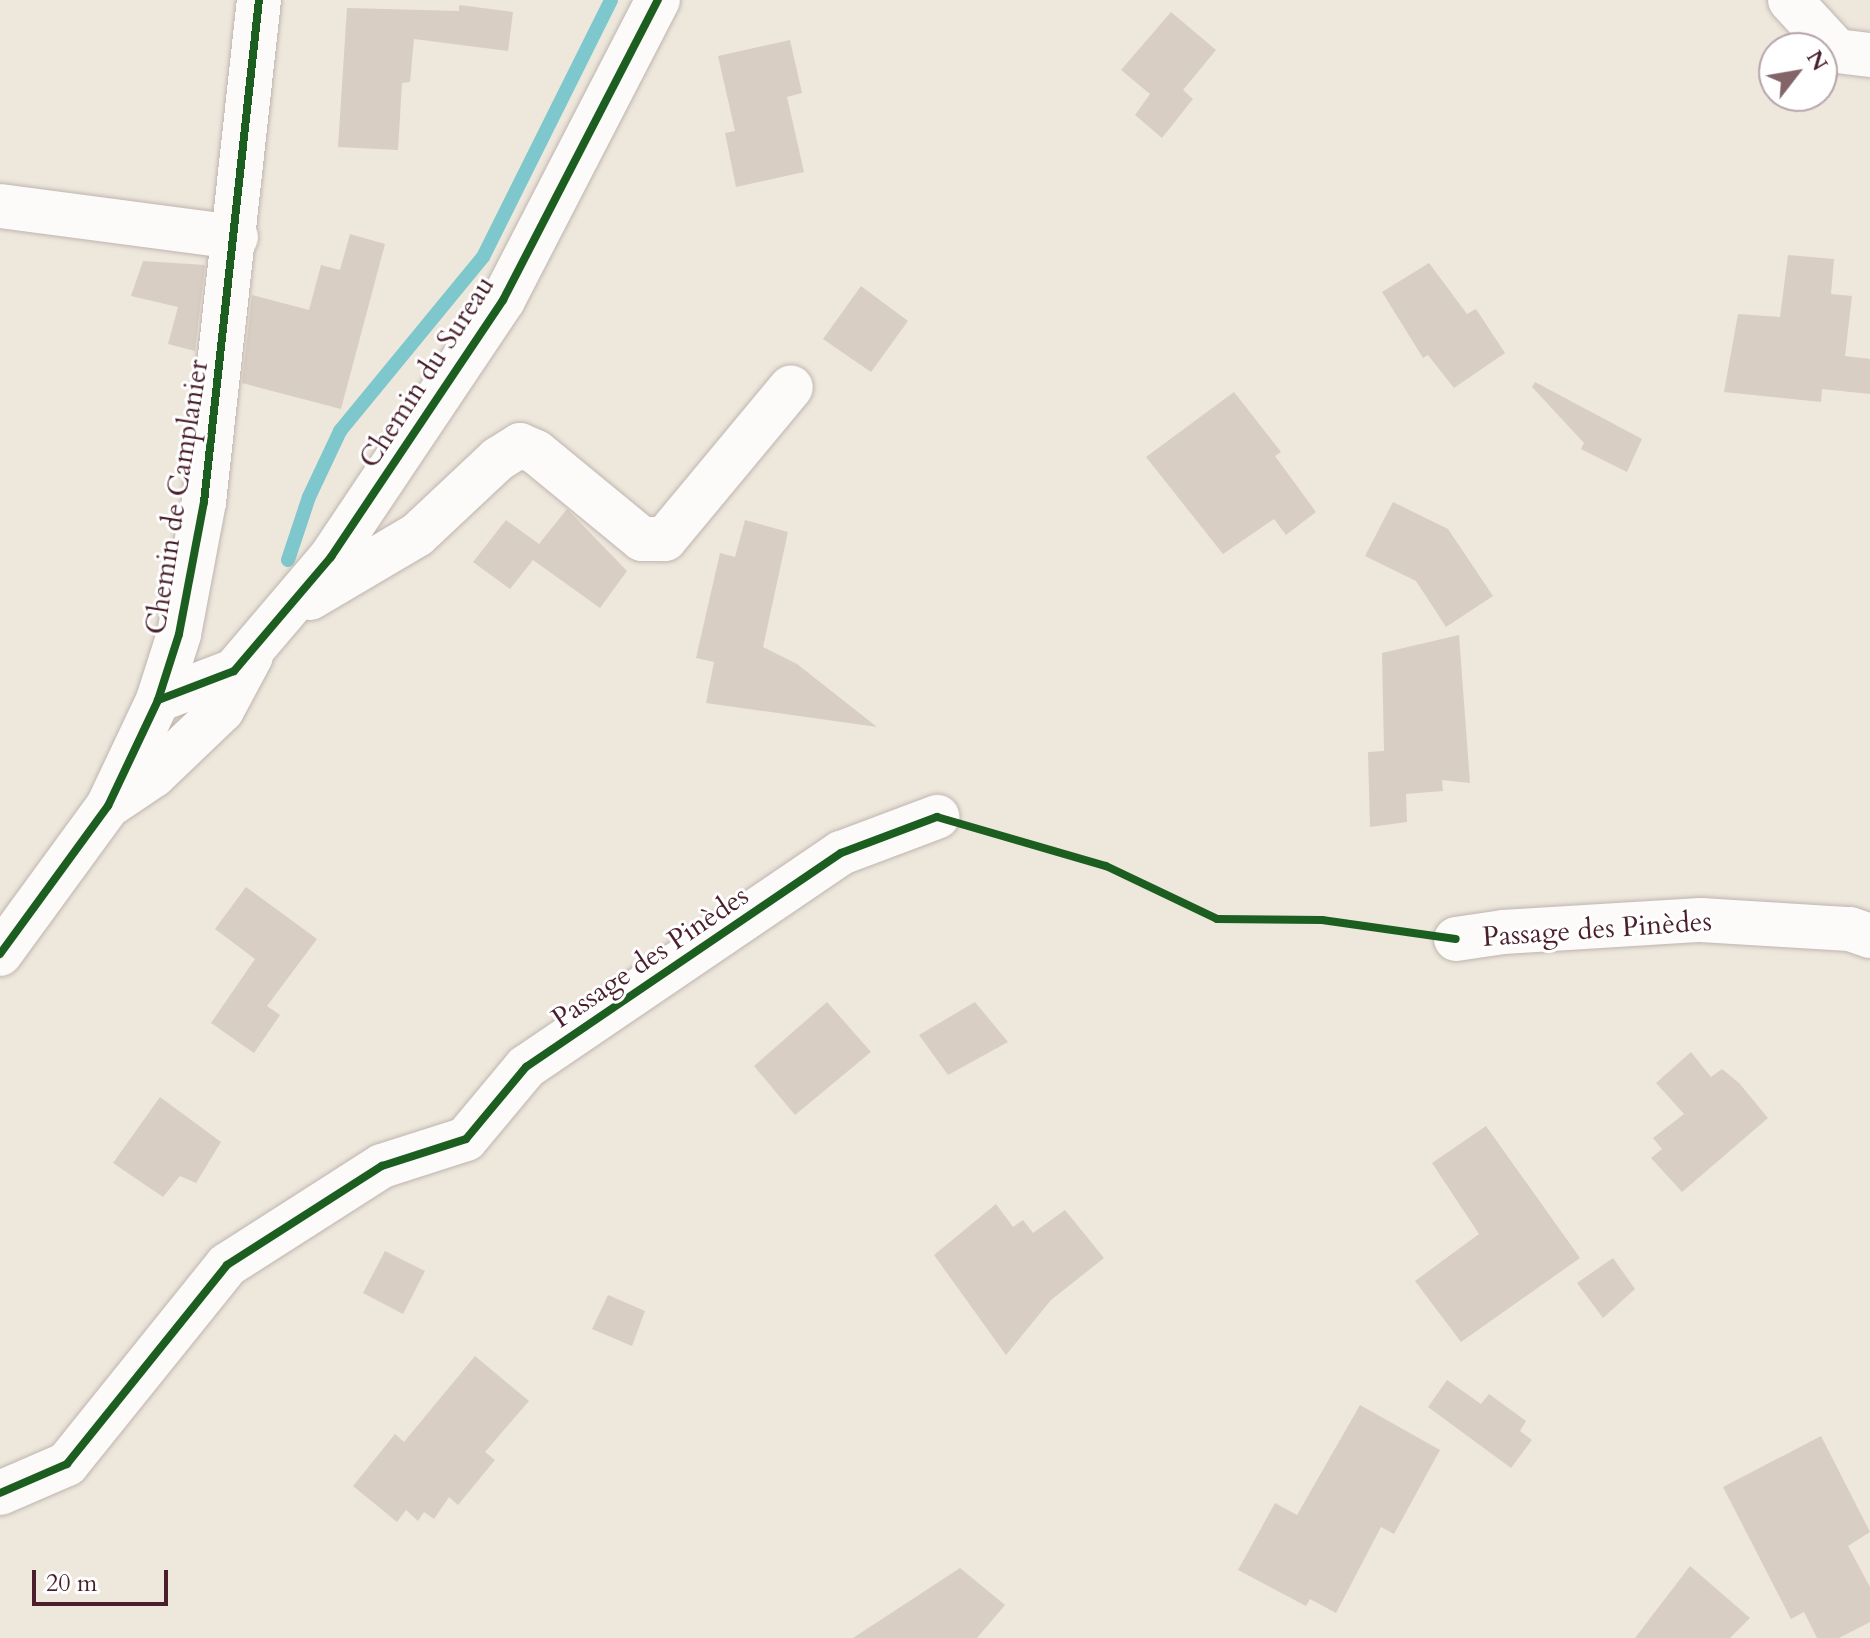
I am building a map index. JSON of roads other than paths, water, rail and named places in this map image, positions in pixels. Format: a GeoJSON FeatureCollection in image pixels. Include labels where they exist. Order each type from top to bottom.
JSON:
{"type":"FeatureCollection","features":[{"type":"Feature","properties":{"kind":"street","name":"Chemin de Camplanier"},"geometry":{"type":"LineString","coordinates":[[0,954],[108,806],[158,700],[179,634],[204,502],[236,237],[259,0]]}},
{"type":"Feature","properties":{"kind":"street","name":"Chemin du Sureau"},"geometry":{"type":"LineString","coordinates":[[158,700],[234,671],[331,557],[503,300],[658,0]]}},
{"type":"Feature","properties":{"kind":"street"},"geometry":{"type":"LineString","coordinates":[[1790,0],[1837,51],[1870,55]]}},
{"type":"Feature","properties":{"kind":"street"},"geometry":{"type":"LineString","coordinates":[[0,206],[236,237]]}},
{"type":"Feature","properties":{"kind":"street"},"geometry":{"type":"LineString","coordinates":[[284,613],[417,535],[498,459],[520,445],[536,452],[642,539],[665,539],[791,387]]}},
{"type":"Feature","properties":{"kind":"street"},"geometry":{"type":"LineString","coordinates":[[179,634],[256,647]]}},
{"type":"Feature","properties":{"kind":"street","name":"Chemin du Sureau"},"geometry":{"type":"LineString","coordinates":[[108,806],[154,775],[222,710],[256,647]]}},
{"type":"Feature","properties":{"kind":"street","name":"Passage des Pinèdes"},"geometry":{"type":"LineString","coordinates":[[0,1493],[67,1464],[227,1265],[382,1166],[466,1139],[526,1067],[841,853],[937,817]]}},
{"type":"Feature","properties":{"kind":"street","name":"Passage des Pinèdes"},"geometry":{"type":"LineString","coordinates":[[1456,939],[1503,932],[1701,920],[1850,929],[1870,936]]}},
{"type":"Feature","properties":{"kind":"waterway"},"geometry":{"type":"LineString","coordinates":[[288,560],[309,497],[340,431],[483,257],[611,0]]}}]}
